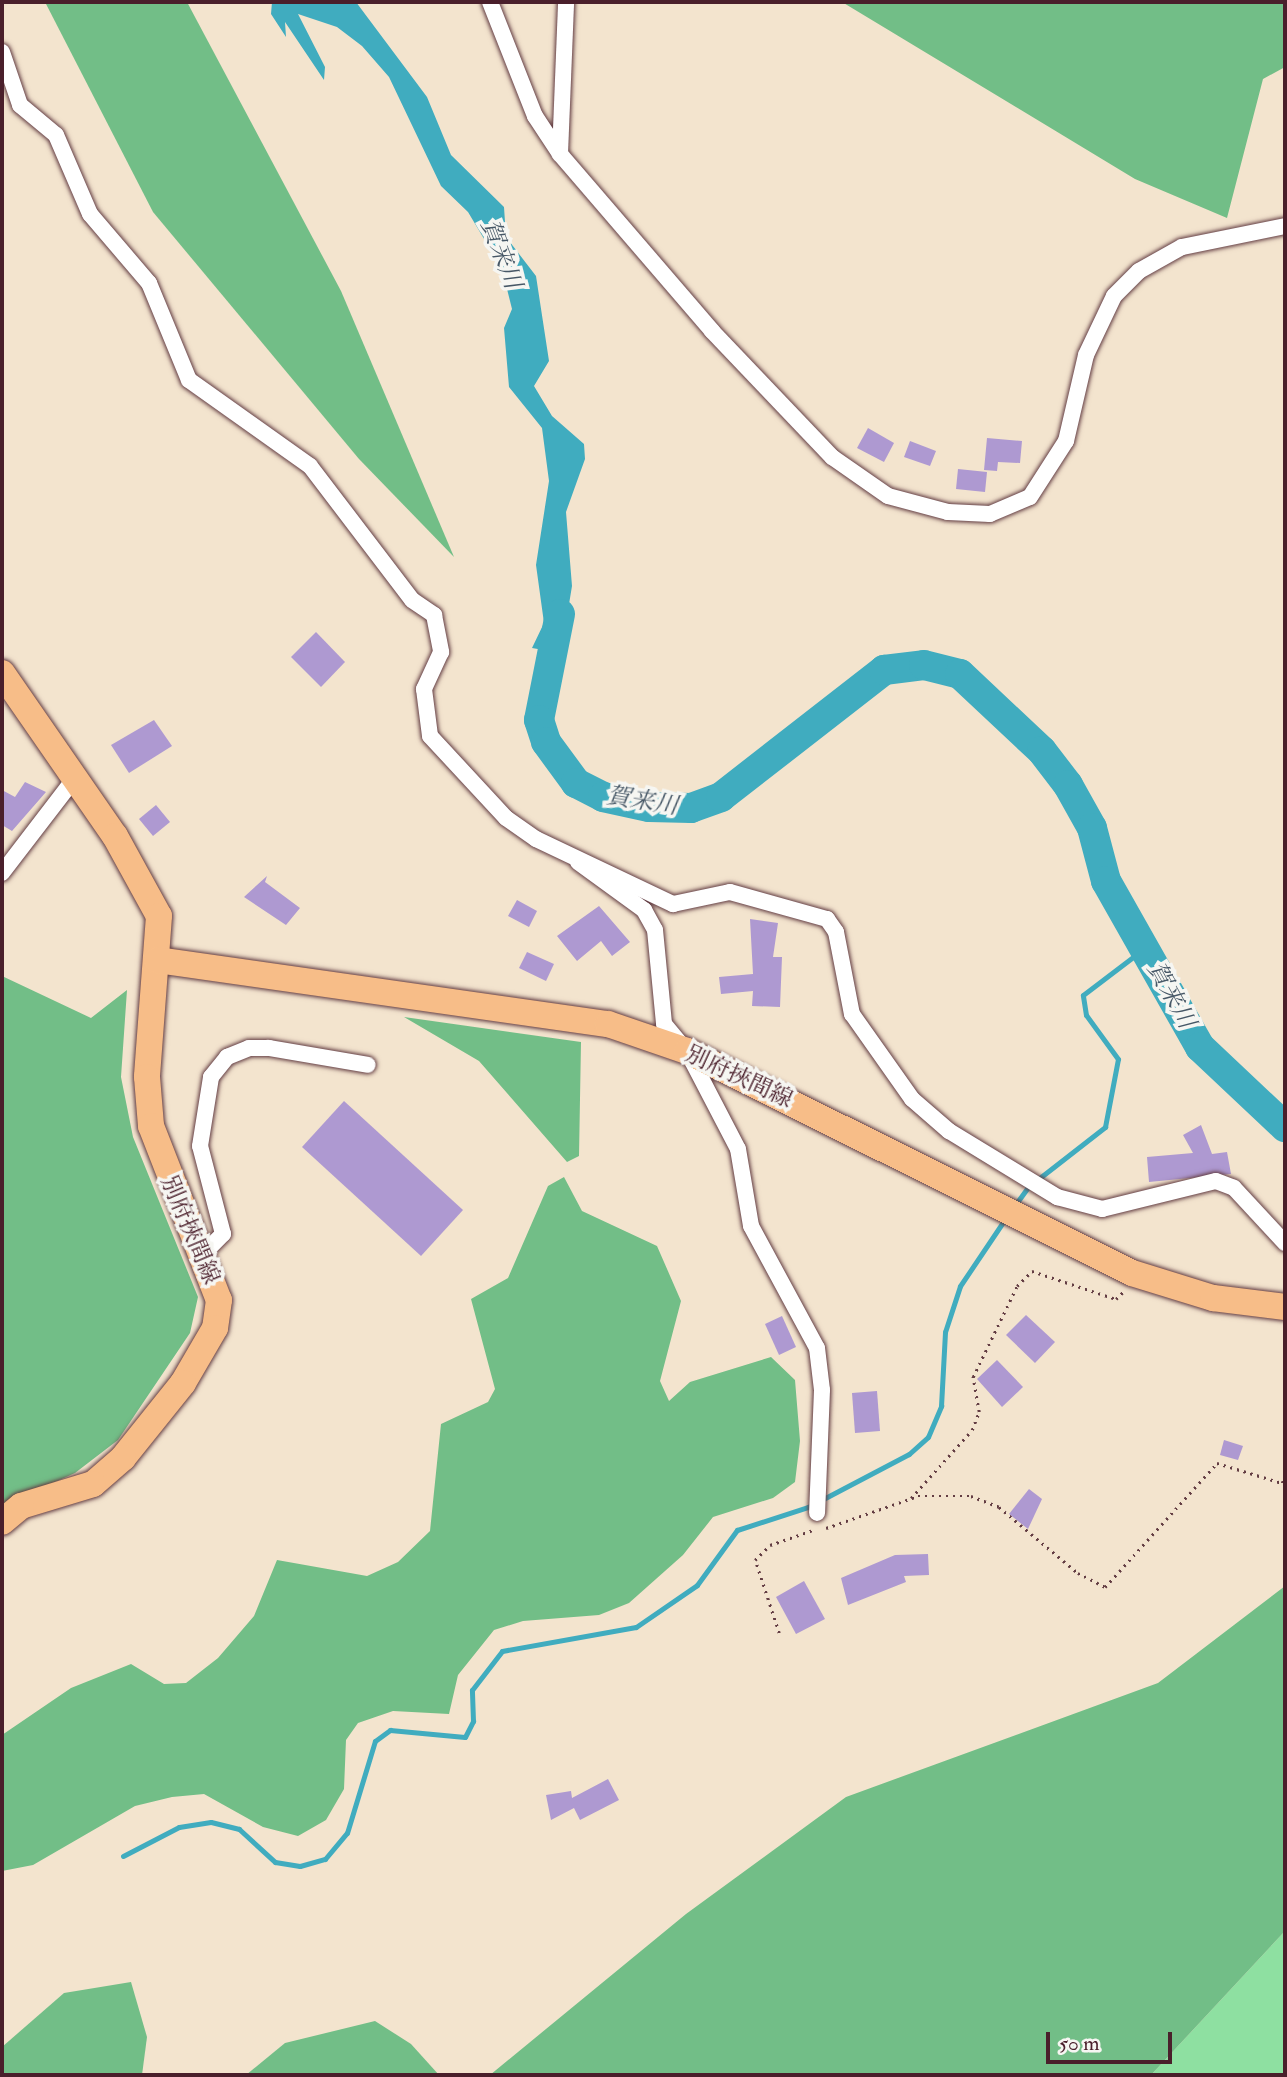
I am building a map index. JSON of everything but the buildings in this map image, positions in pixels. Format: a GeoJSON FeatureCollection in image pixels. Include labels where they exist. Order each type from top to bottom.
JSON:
{"type":"FeatureCollection","features":[{"type":"Feature","properties":{"kind":"main road","name":"別府挾間線"},"geometry":{"type":"LineString","coordinates":[[2,1522],[21,1506],[93,1483],[163,1413],[215,1328],[219,1300],[204,1253],[165,1174],[151,1126],[147,1077],[157,960],[154,904],[74,779],[5,684]]}},
{"type":"Feature","properties":{"kind":"main road","name":"別府挾間線"},"geometry":{"type":"LineString","coordinates":[[157,960],[608,1024],[687,1051],[1132,1273],[1213,1298],[1285,1307]]}},
{"type":"Feature","properties":{"kind":"street"},"geometry":{"type":"LineString","coordinates":[[490,2],[536,116],[560,154],[712,331],[832,457],[888,496],[948,512],[990,513],[1030,497],[1052,471],[1066,442],[1086,355],[1114,296],[1139,271],[1182,247],[1285,226]]}},
{"type":"Feature","properties":{"kind":"street"},"geometry":{"type":"LineString","coordinates":[[560,154],[566,2]]}},
{"type":"Feature","properties":{"kind":"street"},"geometry":{"type":"LineString","coordinates":[[2,52],[20,105],[67,150],[90,214],[149,283],[189,380],[310,466],[404,590],[434,615],[441,652],[424,689],[429,736],[506,818],[569,855],[673,904],[730,892],[827,919],[836,932],[852,1014],[912,1099],[949,1131],[1056,1196],[1102,1209],[1216,1181],[1234,1188],[1285,1243]]}},
{"type":"Feature","properties":{"kind":"street"},"geometry":{"type":"LineString","coordinates":[[2,873],[74,779]]}},
{"type":"Feature","properties":{"kind":"street"},"geometry":{"type":"LineString","coordinates":[[569,855],[644,910],[655,930],[664,1024],[687,1051],[738,1149],[751,1226],[769,1266],[817,1348],[822,1390],[817,1513]]}},
{"type":"Feature","properties":{"kind":"street"},"geometry":{"type":"LineString","coordinates":[[204,1253],[223,1234],[200,1146],[211,1077],[227,1057],[248,1048],[269,1048],[368,1065]]}},
{"type":"Feature","properties":{"kind":"path"},"geometry":{"type":"LineString","coordinates":[[908,1500],[972,1430],[979,1412],[973,1377],[1017,1286],[1032,1271],[1116,1299],[1132,1281]]}},
{"type":"Feature","properties":{"kind":"path"},"geometry":{"type":"LineString","coordinates":[[779,1633],[755,1560],[770,1545],[908,1500],[971,1496],[999,1507],[1078,1573],[1105,1587],[1217,1463],[1282,1483],[1285,1476]]}},
{"type":"Feature","properties":{"kind":"green space"},"geometry":{"type":"Polygon","coordinates":[[[45,2],[187,2],[341,291],[454,557],[359,459],[153,212],[45,2]]]}},
{"type":"Feature","properties":{"kind":"green space"},"geometry":{"type":"Polygon","coordinates":[[[842,2],[1285,2],[1285,67],[1263,79],[1227,218],[1135,179],[842,2]]]}},
{"type":"Feature","properties":{"kind":"green space"},"geometry":{"type":"Polygon","coordinates":[[[2,976],[91,1018],[127,990],[121,1077],[133,1137],[198,1297],[190,1333],[118,1440],[75,1473],[2,1506],[2,976]]]}},
{"type":"Feature","properties":{"kind":"green space"},"geometry":{"type":"Polygon","coordinates":[[[404,1017],[581,1042],[579,1156],[567,1162],[479,1061],[404,1017]]]}},
{"type":"Feature","properties":{"kind":"green space"},"geometry":{"type":"Polygon","coordinates":[[[564,1177],[582,1211],[657,1246],[681,1301],[660,1381],[669,1401],[690,1382],[771,1357],[795,1380],[800,1441],[795,1482],[773,1498],[713,1517],[683,1555],[629,1603],[599,1615],[523,1621],[494,1630],[458,1675],[449,1714],[393,1711],[358,1723],[346,1740],[344,1789],[326,1820],[298,1836],[263,1827],[204,1794],[172,1797],[135,1806],[33,1865],[2,1871],[2,1735],[71,1688],[131,1664],[164,1684],[186,1683],[218,1658],[254,1616],[277,1560],[367,1576],[398,1562],[430,1531],[441,1424],[488,1402],[495,1389],[471,1299],[508,1278],[548,1186],[564,1177]]]}},
{"type":"Feature","properties":{"kind":"green space"},"geometry":{"type":"Polygon","coordinates":[[[1285,1586],[1285,1931],[1151,2075],[490,2075],[686,1914],[846,1797],[1158,1683],[1285,1586]]]}},
{"type":"Feature","properties":{"kind":"green space"},"geometry":{"type":"Polygon","coordinates":[[[1285,1931],[1285,2075],[1151,2075],[1285,1931]]]}},
{"type":"Feature","properties":{"kind":"green space"},"geometry":{"type":"Polygon","coordinates":[[[131,1982],[147,2037],[142,2075],[2,2075],[2,2047],[64,1993],[131,1982]]]}},
{"type":"Feature","properties":{"kind":"green space"},"geometry":{"type":"Polygon","coordinates":[[[375,2021],[411,2044],[439,2075],[246,2075],[285,2043],[375,2021]]]}},
{"type":"Feature","properties":{"kind":"water"},"geometry":{"type":"Polygon","coordinates":[[[272,2],[356,2],[427,97],[451,155],[504,207],[506,237],[536,276],[549,361],[534,386],[552,416],[584,444],[585,459],[566,512],[572,586],[561,653],[532,648],[544,623],[536,565],[549,481],[542,428],[509,387],[504,328],[512,309],[502,269],[468,212],[441,186],[389,77],[362,46],[337,27],[298,14],[325,67],[324,80],[285,22],[286,37],[271,14],[272,2]]]}},
{"type":"Feature","properties":{"kind":"waterway","name":"賀来川"},"geometry":{"type":"LineString","coordinates":[[560,614],[539,720],[546,742],[576,783],[603,797],[649,807],[691,808],[721,797],[884,670],[924,665],[960,674],[1042,751],[1068,785],[1092,828],[1106,881],[1200,1047],[1285,1127]]}},
{"type":"Feature","properties":{"kind":"waterway"},"geometry":{"type":"LineString","coordinates":[[1015,1205],[1028,1187],[1105,1127],[1118,1059],[1086,1015],[1083,995],[1145,948]]}},
{"type":"Feature","properties":{"kind":"waterway"},"geometry":{"type":"LineString","coordinates":[[123,1856],[179,1827],[211,1822],[239,1829],[275,1862],[300,1866],[325,1859],[347,1833],[375,1741],[390,1730],[465,1737],[473,1721],[472,1690],[502,1651],[636,1627],[697,1585],[737,1530],[808,1507],[909,1454],[928,1437],[941,1406],[945,1332],[960,1286],[1005,1219]]}}]}
